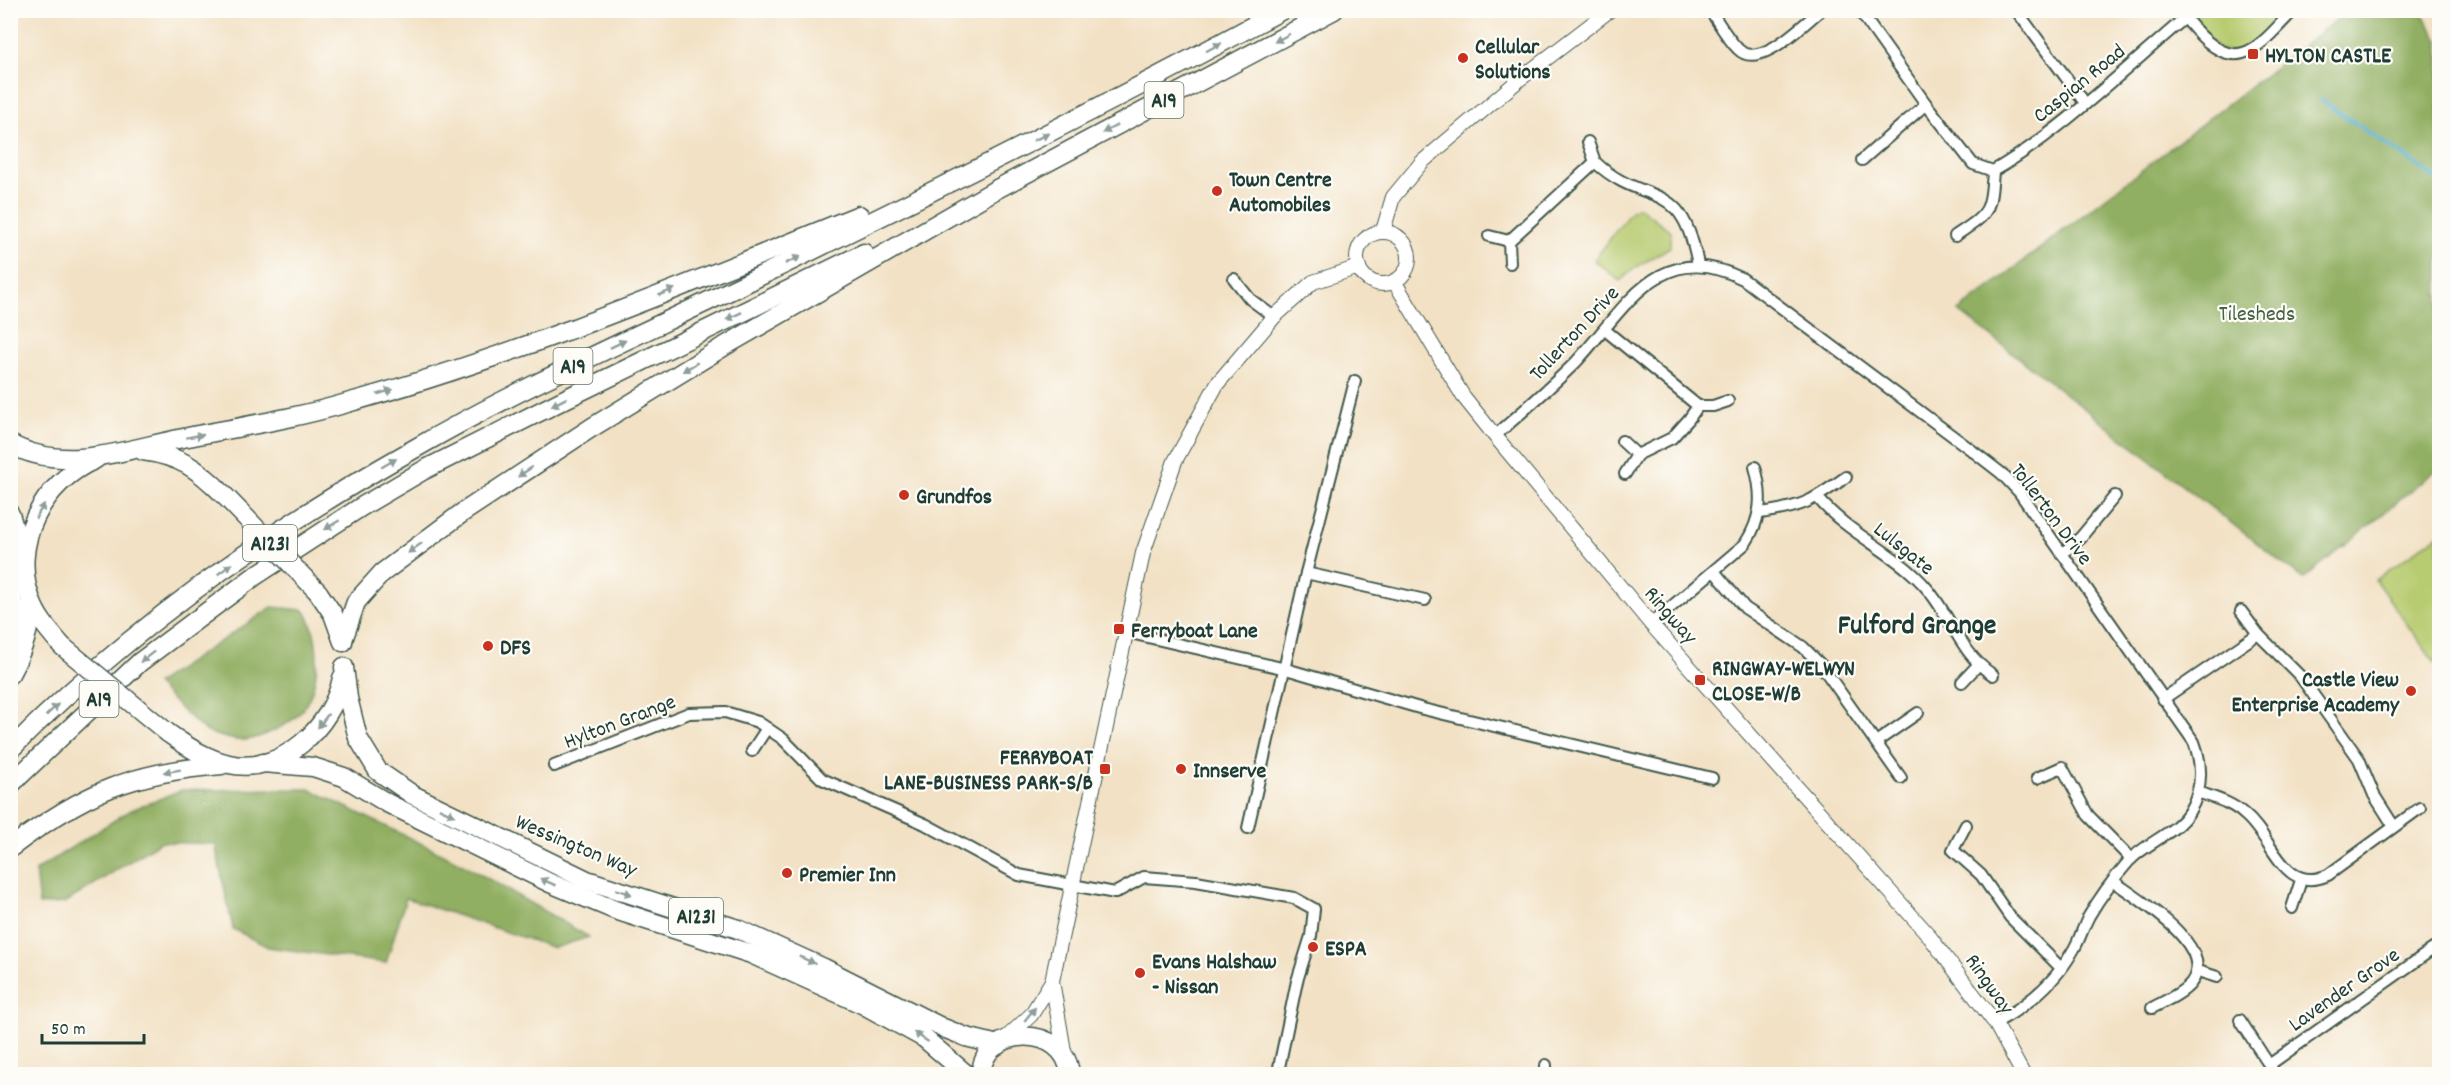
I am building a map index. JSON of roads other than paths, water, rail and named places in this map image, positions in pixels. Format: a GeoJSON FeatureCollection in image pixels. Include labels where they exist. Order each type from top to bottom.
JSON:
{"type":"FeatureCollection","features":[{"type":"Feature","properties":{"kind":"highway","name":"A19"},"geometry":{"type":"LineString","coordinates":[[10,750],[68,695],[178,603],[277,533],[357,481],[416,447],[557,374],[1137,89],[1282,10]]}},
{"type":"Feature","properties":{"kind":"highway","name":"A19"},"geometry":{"type":"LineString","coordinates":[[10,785],[140,662],[255,576],[361,507],[424,470],[995,190],[1334,10]]}},
{"type":"Feature","properties":{"kind":"highway","name":"A19"},"geometry":{"type":"LineString","coordinates":[[138,450],[165,441],[337,406],[479,363],[622,310],[988,163]]}},
{"type":"Feature","properties":{"kind":"highway","name":"A1231"},"geometry":{"type":"LineString","coordinates":[[343,640],[356,602],[381,573],[462,513],[591,428],[723,347],[995,190]]}},
{"type":"Feature","properties":{"kind":"highway","name":"A1231"},"geometry":{"type":"LineString","coordinates":[[10,444],[36,456],[48,458],[106,455],[138,450],[161,453],[182,460],[199,470],[318,592],[333,614],[343,640],[344,667],[340,691],[328,716],[315,731],[293,749],[263,762],[230,765],[205,757],[168,732],[62,646],[42,622],[30,598]]}},
{"type":"Feature","properties":{"kind":"highway","name":"A1231"},"geometry":{"type":"LineString","coordinates":[[24,566],[26,537],[46,499],[76,470],[106,455]]}},
{"type":"Feature","properties":{"kind":"highway","name":"A1231"},"geometry":{"type":"LineString","coordinates":[[10,514],[24,566],[30,598],[31,623],[20,656],[10,674]]}},
{"type":"Feature","properties":{"kind":"highway"},"geometry":{"type":"LineString","coordinates":[[10,584],[14,614],[10,632]]}},
{"type":"Feature","properties":{"kind":"highway","name":"Wessington Way"},"geometry":{"type":"LineString","coordinates":[[344,667],[348,698],[358,738],[378,771],[413,795],[587,880],[738,929],[824,968],[940,1027],[966,1037],[1000,1044],[1017,1036],[1041,1038],[1057,1047],[1070,1069]]}},
{"type":"Feature","properties":{"kind":"highway","name":"Wessington Way"},"geometry":{"type":"LineString","coordinates":[[263,762],[313,766],[344,777],[387,803],[549,883],[615,910],[751,954],[864,1005],[924,1038],[966,1074]]}},
{"type":"Feature","properties":{"kind":"highway"},"geometry":{"type":"LineString","coordinates":[[10,848],[68,809],[121,782],[157,773],[230,765]]}},
{"type":"Feature","properties":{"kind":"highway"},"geometry":{"type":"LineString","coordinates":[[981,1074],[990,1053],[1000,1044]]}},
{"type":"Feature","properties":{"kind":"street"},"geometry":{"type":"LineString","coordinates":[[1383,231],[1393,197],[1422,162],[1520,79],[1610,10]]}},
{"type":"Feature","properties":{"kind":"street"},"geometry":{"type":"LineString","coordinates":[[1710,10],[1739,51],[1752,56],[1767,53],[1821,10]]}},
{"type":"Feature","properties":{"kind":"street"},"geometry":{"type":"LineString","coordinates":[[1859,10],[1926,105],[1973,164],[1993,171],[1991,197],[1984,217],[1955,236]]}},
{"type":"Feature","properties":{"kind":"street"},"geometry":{"type":"LineString","coordinates":[[2016,10],[2085,103]]}},
{"type":"Feature","properties":{"kind":"street"},"geometry":{"type":"LineString","coordinates":[[2182,14],[2218,50],[2238,54],[2256,46],[2294,10]]}},
{"type":"Feature","properties":{"kind":"street","name":"Caspian Road"},"geometry":{"type":"LineString","coordinates":[[1993,171],[2013,160],[2085,103],[2182,14]]}},
{"type":"Feature","properties":{"kind":"street"},"geometry":{"type":"LineString","coordinates":[[1862,160],[1926,105]]}},
{"type":"Feature","properties":{"kind":"street"},"geometry":{"type":"LineString","coordinates":[[1588,142],[1595,162],[1624,183],[1663,197],[1679,210],[1689,226],[1698,265]]}},
{"type":"Feature","properties":{"kind":"street"},"geometry":{"type":"LineString","coordinates":[[1509,241],[1595,162]]}},
{"type":"Feature","properties":{"kind":"street"},"geometry":{"type":"LineString","coordinates":[[1383,231],[1396,235],[1403,241],[1408,251],[1407,269],[1394,281],[1377,283],[1364,274],[1359,267],[1358,250],[1362,242],[1371,235],[1383,231]]}},
{"type":"Feature","properties":{"kind":"street"},"geometry":{"type":"LineString","coordinates":[[1489,236],[1509,241]]}},
{"type":"Feature","properties":{"kind":"street"},"geometry":{"type":"LineString","coordinates":[[1509,241],[1510,263]]}},
{"type":"Feature","properties":{"kind":"street","name":"Tollerton Drive"},"geometry":{"type":"LineString","coordinates":[[1495,436],[1569,368],[1605,330],[1635,292],[1654,277],[1676,268],[1698,265],[1714,266],[1743,279],[2001,473],[2019,492],[2194,742],[2201,772],[2198,792],[2188,813],[2177,825],[2131,859],[2113,881],[2089,916],[2074,950],[2051,982],[2026,1004],[1995,1023]]}},
{"type":"Feature","properties":{"kind":"street"},"geometry":{"type":"LineString","coordinates":[[1000,1044],[1031,1015],[1052,981],[1143,553],[1175,461],[1217,384],[1274,317],[1313,282],[1359,267]]}},
{"type":"Feature","properties":{"kind":"street"},"geometry":{"type":"LineString","coordinates":[[1234,279],[1250,298],[1274,317]]}},
{"type":"Feature","properties":{"kind":"street","name":"Ringway"},"geometry":{"type":"LineString","coordinates":[[1394,281],[1463,396],[1651,624],[1926,932],[1995,1023],[2023,1074]]}},
{"type":"Feature","properties":{"kind":"street"},"geometry":{"type":"LineString","coordinates":[[1605,330],[1698,406],[1713,406],[1728,401]]}},
{"type":"Feature","properties":{"kind":"street"},"geometry":{"type":"LineString","coordinates":[[1248,828],[1306,573],[1355,381]]}},
{"type":"Feature","properties":{"kind":"street"},"geometry":{"type":"LineString","coordinates":[[1624,474],[1637,455],[1672,438],[1689,420],[1698,406]]}},
{"type":"Feature","properties":{"kind":"street"},"geometry":{"type":"LineString","coordinates":[[1622,441],[1637,455]]}},
{"type":"Feature","properties":{"kind":"street"},"geometry":{"type":"LineString","coordinates":[[1651,624],[1745,544],[1755,530],[1762,499],[1755,467]]}},
{"type":"Feature","properties":{"kind":"street"},"geometry":{"type":"LineString","coordinates":[[1760,513],[1797,507],[1818,498],[1846,477]]}},
{"type":"Feature","properties":{"kind":"street"},"geometry":{"type":"LineString","coordinates":[[2062,554],[2081,537],[2115,496]]}},
{"type":"Feature","properties":{"kind":"street","name":"Lulsgate"},"geometry":{"type":"LineString","coordinates":[[1818,498],[1832,515],[1910,572],[1935,598],[1978,666],[1993,675]]}},
{"type":"Feature","properties":{"kind":"street"},"geometry":{"type":"LineString","coordinates":[[1714,571],[1745,608],[1803,647],[1821,665],[1900,778]]}},
{"type":"Feature","properties":{"kind":"street"},"geometry":{"type":"LineString","coordinates":[[1306,573],[1425,600]]}},
{"type":"Feature","properties":{"kind":"street"},"geometry":{"type":"LineString","coordinates":[[2241,611],[2258,634],[2301,676],[2359,759],[2374,795],[2393,825]]}},
{"type":"Feature","properties":{"kind":"street"},"geometry":{"type":"LineString","coordinates":[[1126,632],[1286,669],[1423,709],[1712,778]]}},
{"type":"Feature","properties":{"kind":"street"},"geometry":{"type":"LineString","coordinates":[[2163,699],[2258,634]]}},
{"type":"Feature","properties":{"kind":"street"},"geometry":{"type":"LineString","coordinates":[[1962,682],[1978,666]]}},
{"type":"Feature","properties":{"kind":"street","name":"Hylton Grange"},"geometry":{"type":"LineString","coordinates":[[554,766],[689,713],[725,712],[758,722],[783,739],[822,779],[925,824],[1019,875],[1072,883],[1115,893],[1144,877],[1196,881],[1294,898],[1314,909],[1311,936],[1297,981],[1278,1072],[1274,1074]]}},
{"type":"Feature","properties":{"kind":"street"},"geometry":{"type":"LineString","coordinates":[[1876,742],[1918,713]]}},
{"type":"Feature","properties":{"kind":"street"},"geometry":{"type":"LineString","coordinates":[[752,751],[767,728]]}},
{"type":"Feature","properties":{"kind":"street"},"geometry":{"type":"LineString","coordinates":[[2037,777],[2062,767],[2088,814],[2131,859]]}},
{"type":"Feature","properties":{"kind":"street"},"geometry":{"type":"LineString","coordinates":[[2198,792],[2226,802],[2244,814],[2286,869],[2301,880],[2313,881],[2328,875],[2393,825],[2420,808]]}},
{"type":"Feature","properties":{"kind":"street"},"geometry":{"type":"LineString","coordinates":[[1966,825],[1953,850],[1981,875],[2010,917],[2061,968]]}},
{"type":"Feature","properties":{"kind":"street"},"geometry":{"type":"LineString","coordinates":[[2292,908],[2301,880]]}},
{"type":"Feature","properties":{"kind":"street"},"geometry":{"type":"LineString","coordinates":[[2113,881],[2165,918],[2183,936],[2194,954],[2198,971],[2185,989],[2152,1008]]}},
{"type":"Feature","properties":{"kind":"street","name":"Lavender Grove"},"geometry":{"type":"LineString","coordinates":[[2269,1065],[2439,944]]}},
{"type":"Feature","properties":{"kind":"street"},"geometry":{"type":"LineString","coordinates":[[2198,971],[2217,977]]}},
{"type":"Feature","properties":{"kind":"street"},"geometry":{"type":"LineString","coordinates":[[1052,981],[1070,1069]]}},
{"type":"Feature","properties":{"kind":"street"},"geometry":{"type":"LineString","coordinates":[[2240,1020],[2275,1074]]}},
{"type":"Feature","properties":{"kind":"waterway"},"geometry":{"type":"LineString","coordinates":[[2321,100],[2440,181]]}},
{"type":"Feature","properties":{"kind":"place","name":"HYLTON CASTLE"},"geometry":{"type":"Point","coordinates":[2253,54]}},
{"type":"Feature","properties":{"kind":"place","name":"Cellular Solutions"},"geometry":{"type":"Point","coordinates":[1463,58]}},
{"type":"Feature","properties":{"kind":"place","name":"Town Centre Automobiles"},"geometry":{"type":"Point","coordinates":[1217,191]}},
{"type":"Feature","properties":{"kind":"place","name":"Grundfos"},"geometry":{"type":"Point","coordinates":[904,495]}},
{"type":"Feature","properties":{"kind":"place","name":"Ferryboat Lane"},"geometry":{"type":"Point","coordinates":[1119,629]}},
{"type":"Feature","properties":{"kind":"place","name":"DFS"},"geometry":{"type":"Point","coordinates":[488,646]}},
{"type":"Feature","properties":{"kind":"place","name":"RINGWAY-WELWYN CLOSE-W/B"},"geometry":{"type":"Point","coordinates":[1700,680]}},
{"type":"Feature","properties":{"kind":"place","name":"Castle View Enterprise Academy"},"geometry":{"type":"Point","coordinates":[2411,691]}},
{"type":"Feature","properties":{"kind":"place","name":"FERRYBOAT LANE-BUSINESS PARK-S/B"},"geometry":{"type":"Point","coordinates":[1105,769]}},
{"type":"Feature","properties":{"kind":"place","name":"Innserve"},"geometry":{"type":"Point","coordinates":[1181,769]}},
{"type":"Feature","properties":{"kind":"place","name":"Premier Inn"},"geometry":{"type":"Point","coordinates":[787,873]}},
{"type":"Feature","properties":{"kind":"place","name":"ESPA"},"geometry":{"type":"Point","coordinates":[1313,947]}},
{"type":"Feature","properties":{"kind":"place","name":"Evans Halshaw - Nissan"},"geometry":{"type":"Point","coordinates":[1140,973]}},
{"type":"Feature","properties":{"kind":"district","name":"Fulford Grange"},"geometry":{"type":"Point","coordinates":[1917,623]}},
{"type":"Feature","properties":{"kind":"park label","name":"Tilesheds"},"geometry":{"type":"Point","coordinates":[2257,312]}}]}
